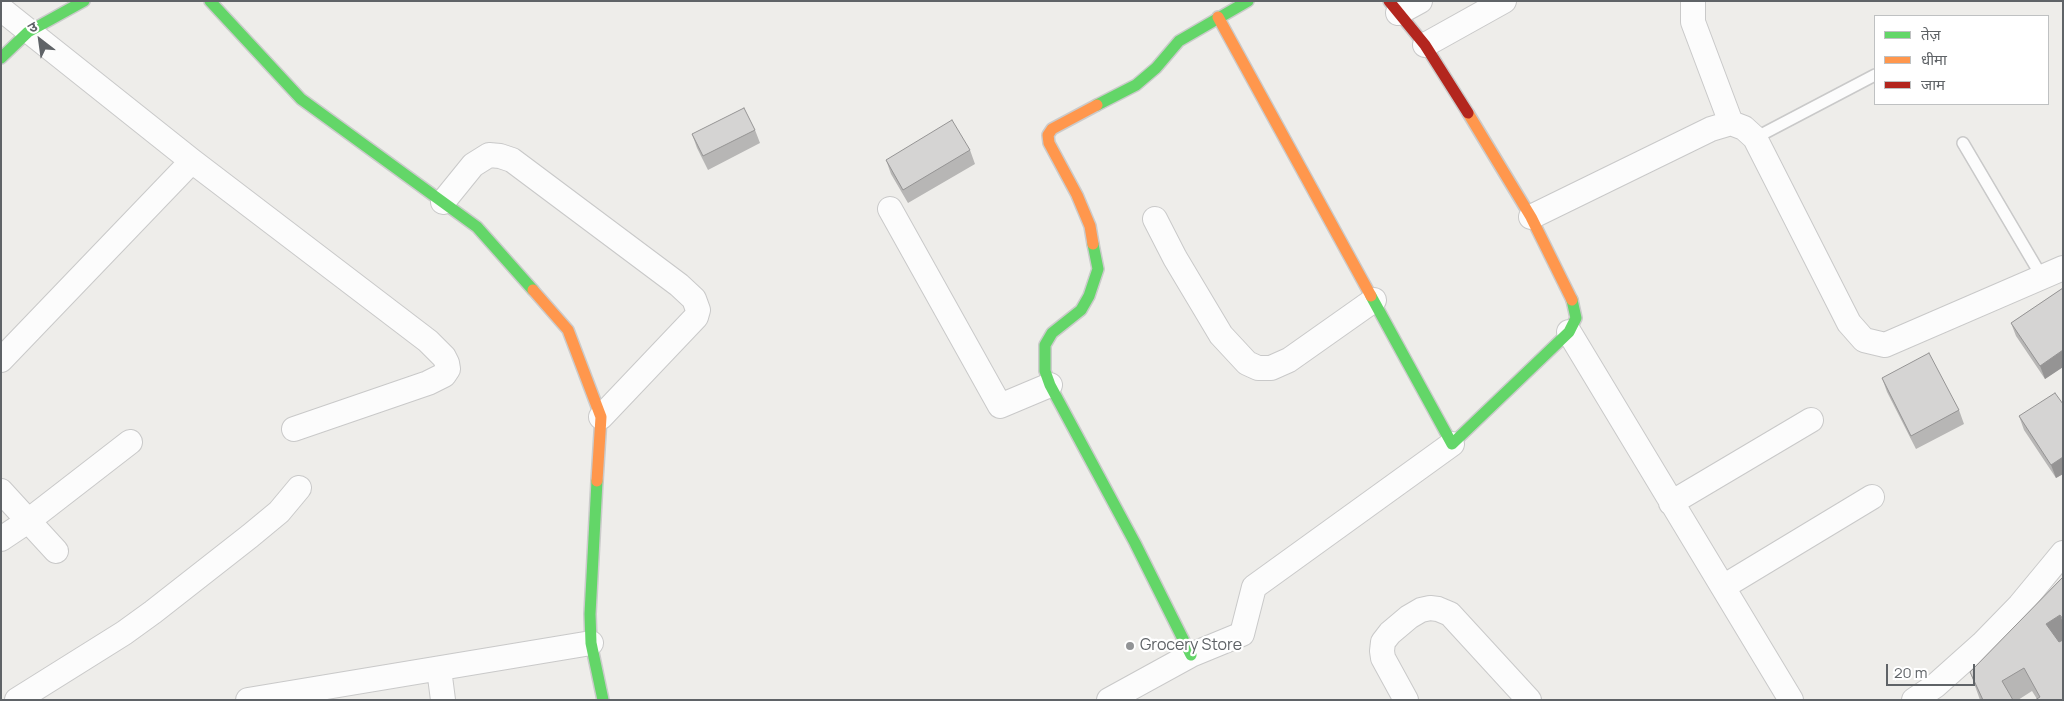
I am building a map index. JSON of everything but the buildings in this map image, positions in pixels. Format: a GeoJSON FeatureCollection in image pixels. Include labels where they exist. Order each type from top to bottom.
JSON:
{"type":"FeatureCollection","features":[{"type":"Feature","properties":{"kind":"street"},"geometry":{"type":"LineString","coordinates":[[1,58],[28,32],[84,1]]}},
{"type":"Feature","properties":{"kind":"street"},"geometry":{"type":"LineString","coordinates":[[210,1],[301,99],[477,227],[568,330],[601,417],[592,573],[591,643],[603,700]]}},
{"type":"Feature","properties":{"kind":"street"},"geometry":{"type":"LineString","coordinates":[[1191,655],[1135,543],[1050,385],[1045,371],[1045,346],[1052,333],[1080,310],[1089,296],[1098,269],[1090,226],[1077,195],[1049,142],[1048,135],[1052,129],[1066,120],[1136,85],[1156,68],[1179,41],[1248,1]]}},
{"type":"Feature","properties":{"kind":"street"},"geometry":{"type":"LineString","coordinates":[[1109,700],[1191,655],[1242,634],[1254,587],[1452,444],[1569,332],[1576,318],[1571,295],[1531,217],[1486,140],[1425,45],[1394,7],[1420,1]]}},
{"type":"Feature","properties":{"kind":"street"},"geometry":{"type":"LineString","coordinates":[[1425,45],[1504,1]]}},
{"type":"Feature","properties":{"kind":"street"},"geometry":{"type":"LineString","coordinates":[[1693,1],[1693,22],[1731,123]]}},
{"type":"Feature","properties":{"kind":"street"},"geometry":{"type":"LineString","coordinates":[[1,9],[192,161],[428,341],[444,357],[447,363],[448,369],[444,375],[428,383],[294,429]]}},
{"type":"Feature","properties":{"kind":"street"},"geometry":{"type":"LineString","coordinates":[[1218,17],[1452,444]]}},
{"type":"Feature","properties":{"kind":"street"},"geometry":{"type":"LineString","coordinates":[[1531,217],[1711,129],[1731,123],[1744,128],[1755,138],[1849,323],[1864,340],[1885,345],[2052,273]]}},
{"type":"Feature","properties":{"kind":"street"},"geometry":{"type":"LineString","coordinates":[[443,202],[473,165],[489,155],[512,160],[679,285],[694,300],[698,310],[696,316],[601,417]]}},
{"type":"Feature","properties":{"kind":"street"},"geometry":{"type":"LineString","coordinates":[[1,360],[192,161]]}},
{"type":"Feature","properties":{"kind":"street"},"geometry":{"type":"LineString","coordinates":[[890,209],[1000,406],[1050,385]]}},
{"type":"Feature","properties":{"kind":"street"},"geometry":{"type":"LineString","coordinates":[[1155,219],[1175,258],[1221,335],[1247,363],[1258,368],[1271,368],[1289,360],[1374,300]]}},
{"type":"Feature","properties":{"kind":"street"},"geometry":{"type":"LineString","coordinates":[[1569,332],[1791,700]]}},
{"type":"Feature","properties":{"kind":"street"},"geometry":{"type":"LineString","coordinates":[[1671,503],[1811,420]]}},
{"type":"Feature","properties":{"kind":"street"},"geometry":{"type":"LineString","coordinates":[[1,539],[28,521],[130,442]]}},
{"type":"Feature","properties":{"kind":"street"},"geometry":{"type":"LineString","coordinates":[[18,700],[124,633],[153,612],[279,512],[299,488]]}},
{"type":"Feature","properties":{"kind":"street"},"geometry":{"type":"LineString","coordinates":[[1,491],[56,551]]}},
{"type":"Feature","properties":{"kind":"street"},"geometry":{"type":"LineString","coordinates":[[1723,587],[1872,498]]}},
{"type":"Feature","properties":{"kind":"street"},"geometry":{"type":"LineString","coordinates":[[1914,700],[1935,686],[1982,644],[2020,605],[2063,553]]}},
{"type":"Feature","properties":{"kind":"street"},"geometry":{"type":"LineString","coordinates":[[1406,700],[1383,658],[1383,642],[1390,633],[1410,617],[1421,610],[1430,608],[1450,614],[1529,700]]}},
{"type":"Feature","properties":{"kind":"street"},"geometry":{"type":"LineString","coordinates":[[248,700],[591,643]]}},
{"type":"Feature","properties":{"kind":"street"},"geometry":{"type":"LineString","coordinates":[[439,668],[443,700]]}},
{"type":"Feature","properties":{"kind":"lane"},"geometry":{"type":"LineString","coordinates":[[1755,138],[1874,76]]}},
{"type":"Feature","properties":{"kind":"lane"},"geometry":{"type":"LineString","coordinates":[[1963,143],[2052,273]]}},
{"type":"Feature","properties":{"kind":"traffic: fast"},"geometry":{"type":"LineString","coordinates":[[1,58],[28,32],[84,1]]}},
{"type":"Feature","properties":{"kind":"traffic: fast"},"geometry":{"type":"LineString","coordinates":[[210,1],[301,99],[477,227],[533,290]]}},
{"type":"Feature","properties":{"kind":"traffic: fast"},"geometry":{"type":"LineString","coordinates":[[1097,105],[1136,85],[1156,68],[1179,41],[1248,1]]}},
{"type":"Feature","properties":{"kind":"traffic: fast"},"geometry":{"type":"LineString","coordinates":[[1093,244],[1098,269],[1089,296],[1081,310],[1052,333],[1045,345],[1045,371],[1050,385],[1135,543],[1191,655]]}},
{"type":"Feature","properties":{"kind":"traffic: fast"},"geometry":{"type":"LineString","coordinates":[[1371,296],[1452,444],[1569,332],[1576,318],[1572,300]]}},
{"type":"Feature","properties":{"kind":"traffic: fast"},"geometry":{"type":"LineString","coordinates":[[597,481],[590,614],[591,643],[603,700]]}},
{"type":"Feature","properties":{"kind":"traffic: slow"},"geometry":{"type":"LineString","coordinates":[[1218,17],[1371,296]]}},
{"type":"Feature","properties":{"kind":"traffic: slow"},"geometry":{"type":"LineString","coordinates":[[1093,244],[1090,226],[1077,195],[1049,143],[1048,135],[1052,129],[1097,105]]}},
{"type":"Feature","properties":{"kind":"traffic: slow"},"geometry":{"type":"LineString","coordinates":[[1468,113],[1531,217],[1572,300]]}},
{"type":"Feature","properties":{"kind":"traffic: slow"},"geometry":{"type":"LineString","coordinates":[[533,290],[568,330],[601,417],[597,481]]}},
{"type":"Feature","properties":{"kind":"traffic: jam"},"geometry":{"type":"LineString","coordinates":[[1389,1],[1425,45],[1468,113]]}},
{"type":"Feature","properties":{"kind":"place","name":"Grocery Store"},"geometry":{"type":"Point","coordinates":[1130,646]}}]}
